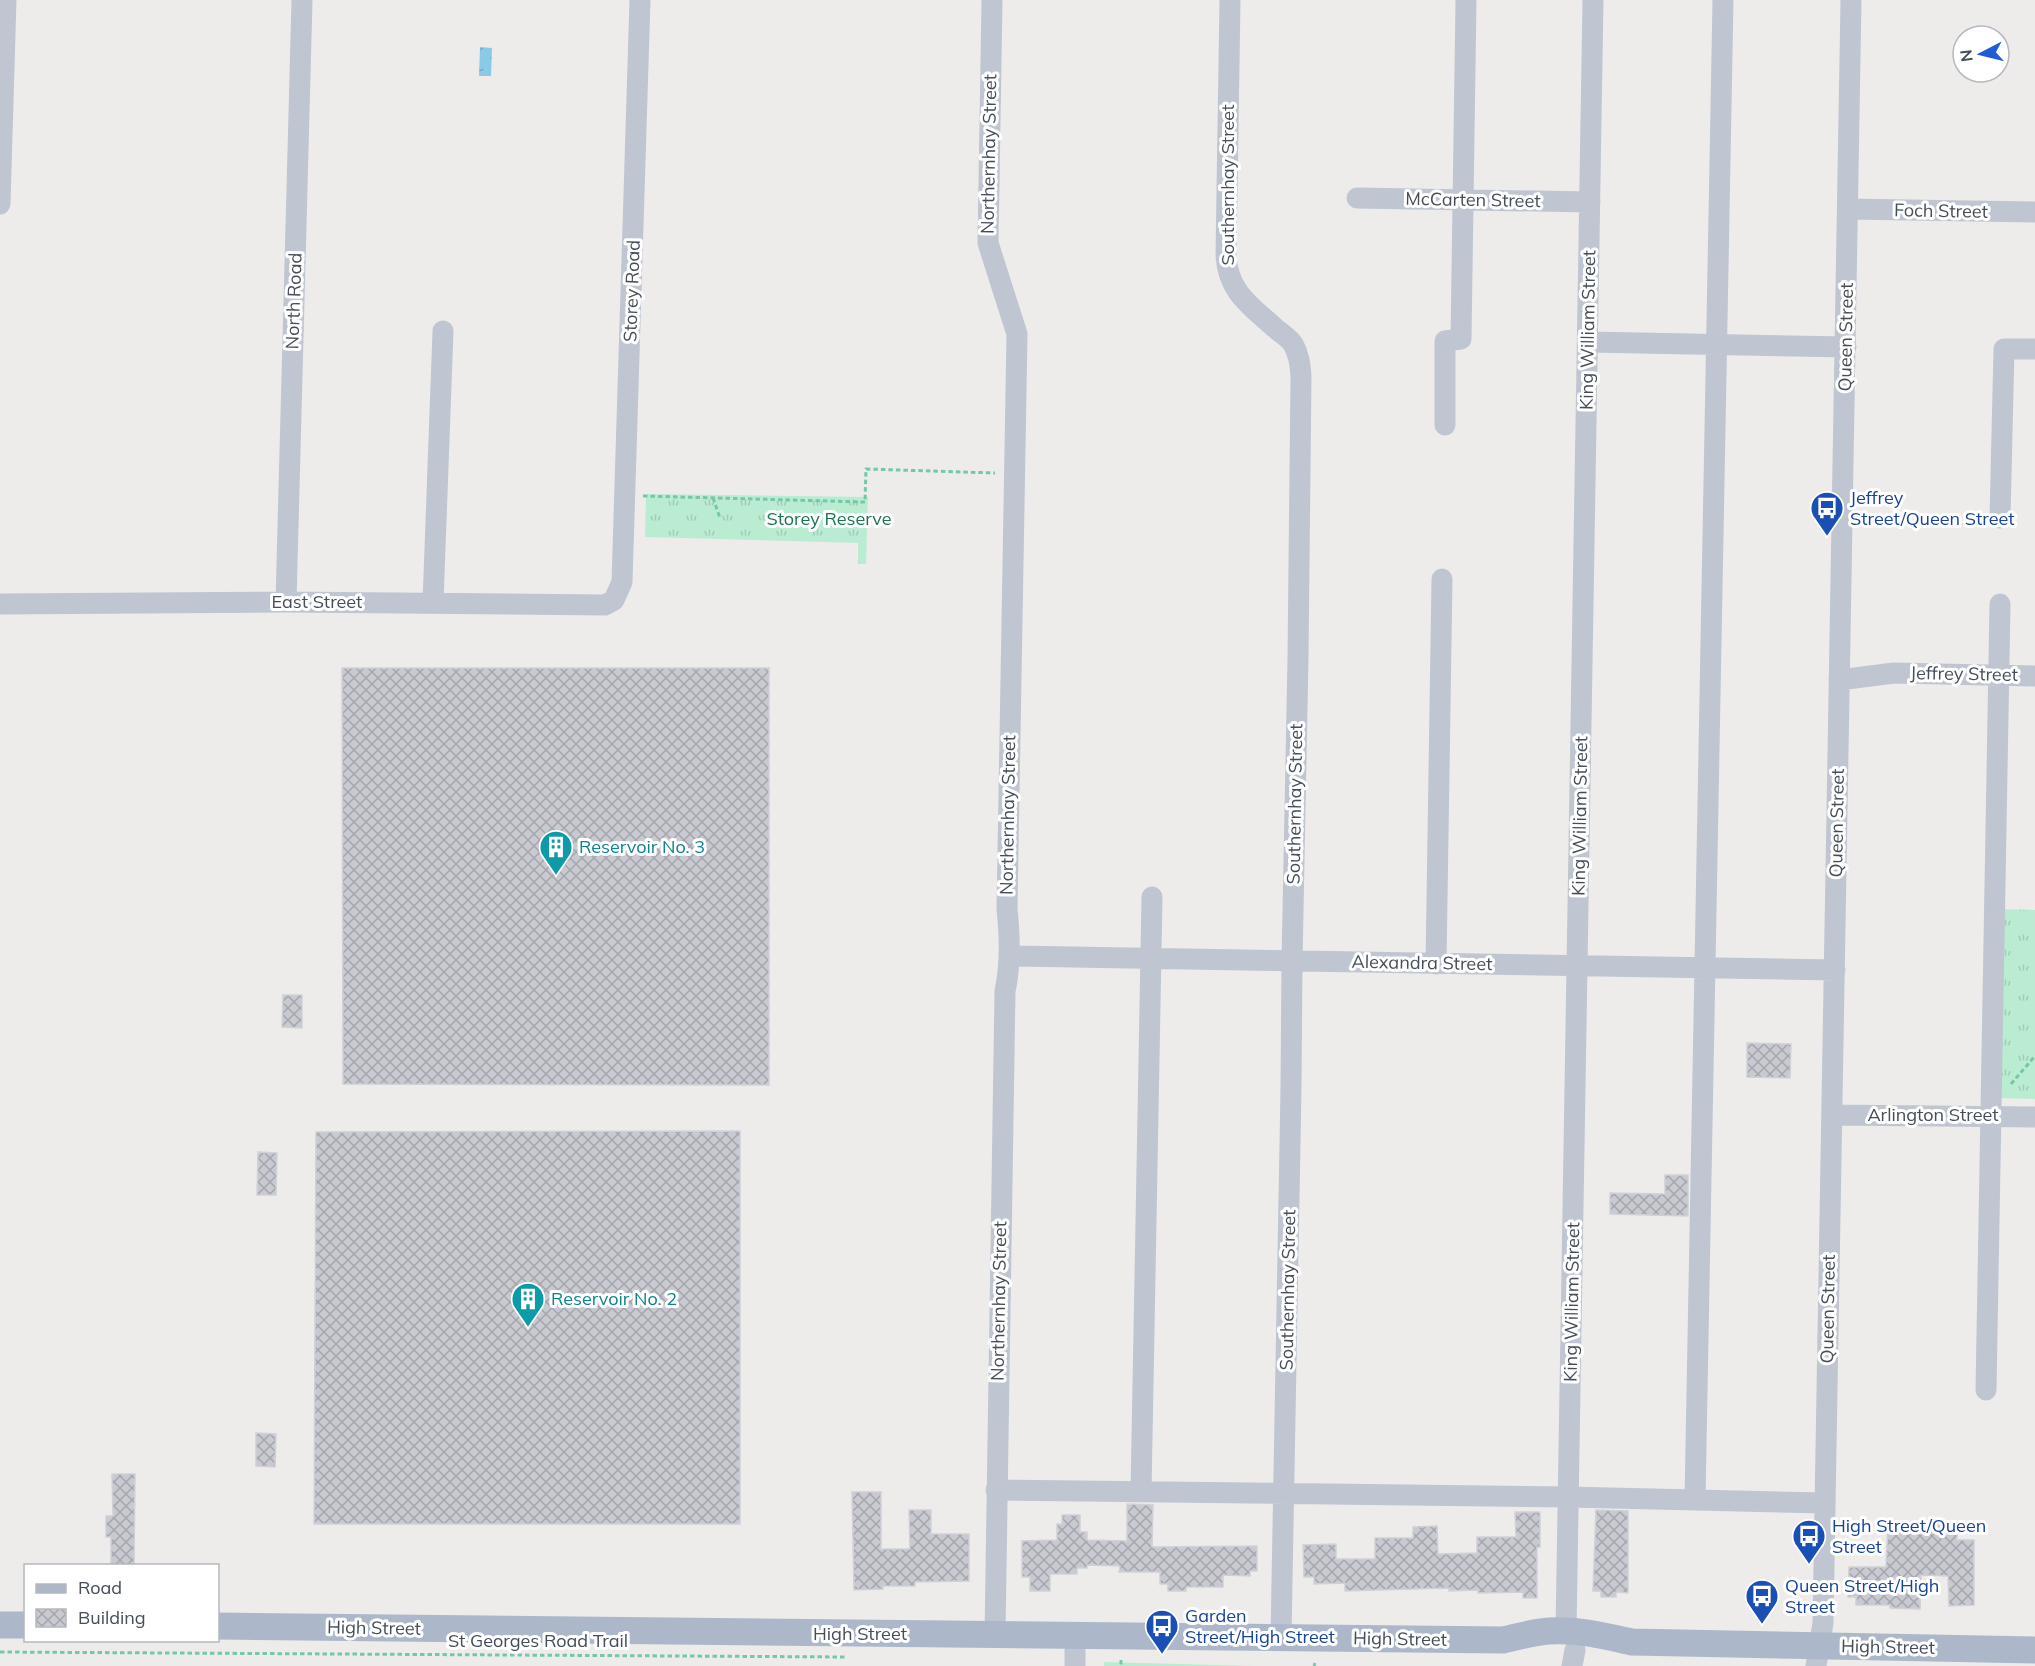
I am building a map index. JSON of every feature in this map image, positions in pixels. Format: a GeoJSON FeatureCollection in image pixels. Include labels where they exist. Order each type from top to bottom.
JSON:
{"type":"FeatureCollection","features":[{"type":"Feature","properties":{"kind":"main road"},"geometry":{"type":"LineString","coordinates":[[0,1625],[24,1625]]}},
{"type":"Feature","properties":{"kind":"main road","name":"High Street"},"geometry":{"type":"LineString","coordinates":[[219,1626],[1503,1640],[1548,1631],[1566,1653],[1584,1632],[1632,1642],[1818,1656],[2035,1650]]}},
{"type":"Feature","properties":{"kind":"street"},"geometry":{"type":"LineString","coordinates":[[0,204],[6,0]]}},
{"type":"Feature","properties":{"kind":"street","name":"North Road"},"geometry":{"type":"LineString","coordinates":[[286,602],[302,0]]}},
{"type":"Feature","properties":{"kind":"street","name":"Storey Road"},"geometry":{"type":"LineString","coordinates":[[622,582],[640,0]]}},
{"type":"Feature","properties":{"kind":"street","name":"Northernhay Street"},"geometry":{"type":"LineString","coordinates":[[992,0],[988,243],[1017,334],[1007,909],[1009,956],[1005,1002],[995,1634]]}},
{"type":"Feature","properties":{"kind":"street","name":"Southernhay Street"},"geometry":{"type":"LineString","coordinates":[[1230,0],[1227,271],[1243,299],[1292,342],[1300,359],[1301,376],[1292,1088],[1281,1637]]}},
{"type":"Feature","properties":{"kind":"street"},"geometry":{"type":"LineString","coordinates":[[1445,425],[1445,341],[1461,339],[1466,0]]}},
{"type":"Feature","properties":{"kind":"street","name":"King William Street"},"geometry":{"type":"LineString","coordinates":[[1566,1653],[1593,0]]}},
{"type":"Feature","properties":{"kind":"street"},"geometry":{"type":"LineString","coordinates":[[1695,1500],[1723,0]]}},
{"type":"Feature","properties":{"kind":"street","name":"Queen Street"},"geometry":{"type":"LineString","coordinates":[[1818,1656],[1823,1623],[1851,0]]}},
{"type":"Feature","properties":{"kind":"street","name":"McCarten Street"},"geometry":{"type":"LineString","coordinates":[[1357,198],[1590,202]]}},
{"type":"Feature","properties":{"kind":"street","name":"Foch Street"},"geometry":{"type":"LineString","coordinates":[[1848,209],[2035,212]]}},
{"type":"Feature","properties":{"kind":"street"},"geometry":{"type":"LineString","coordinates":[[433,603],[442,331]]}},
{"type":"Feature","properties":{"kind":"street"},"geometry":{"type":"LineString","coordinates":[[1588,342],[1846,347]]}},
{"type":"Feature","properties":{"kind":"street"},"geometry":{"type":"LineString","coordinates":[[2001,518],[2004,349],[2035,349]]}},
{"type":"Feature","properties":{"kind":"street"},"geometry":{"type":"LineString","coordinates":[[1436,964],[1442,579]]}},
{"type":"Feature","properties":{"kind":"street","name":"East Street"},"geometry":{"type":"LineString","coordinates":[[0,604],[286,602],[605,604],[615,600],[622,582]]}},
{"type":"Feature","properties":{"kind":"street"},"geometry":{"type":"LineString","coordinates":[[1986,1390],[2000,604]]}},
{"type":"Feature","properties":{"kind":"street","name":"Jeffrey Street"},"geometry":{"type":"LineString","coordinates":[[1839,672],[1858,666],[1894,673],[2035,676]]}},
{"type":"Feature","properties":{"kind":"street"},"geometry":{"type":"LineString","coordinates":[[1141,1492],[1152,897]]}},
{"type":"Feature","properties":{"kind":"street","name":"Alexandra Street"},"geometry":{"type":"LineString","coordinates":[[1009,956],[1835,970]]}},
{"type":"Feature","properties":{"kind":"street","name":"Arlington Street"},"geometry":{"type":"LineString","coordinates":[[1832,1115],[2035,1116]]}},
{"type":"Feature","properties":{"kind":"street"},"geometry":{"type":"LineString","coordinates":[[996,1490],[1569,1497],[1824,1503]]}},
{"type":"Feature","properties":{"kind":"street"},"geometry":{"type":"LineString","coordinates":[[1075,1635],[1075,1666]]}},
{"type":"Feature","properties":{"kind":"path"},"geometry":{"type":"LineString","coordinates":[[643,496],[865,502],[866,470],[1014,474]]}},
{"type":"Feature","properties":{"kind":"path"},"geometry":{"type":"LineString","coordinates":[[713,498],[720,518]]}},
{"type":"Feature","properties":{"kind":"path"},"geometry":{"type":"LineString","coordinates":[[2006,1090],[2035,1056]]}},
{"type":"Feature","properties":{"kind":"path","name":"St Georges Road Trail"},"geometry":{"type":"LineString","coordinates":[[0,1652],[852,1657]]}},
{"type":"Feature","properties":{"kind":"path"},"geometry":{"type":"LineString","coordinates":[[1121,1660],[1121,1666]]}},
{"type":"Feature","properties":{"kind":"green space","name":"Storey Reserve"},"geometry":{"type":"Polygon","coordinates":[[[646,494],[868,497],[866,564],[858,564],[858,543],[645,537],[646,494]]]}},
{"type":"Feature","properties":{"kind":"green space"},"geometry":{"type":"Polygon","coordinates":[[[2003,909],[2035,910],[2035,1099],[1998,1098],[2003,909]]]}},
{"type":"Feature","properties":{"kind":"green space"},"geometry":{"type":"Polygon","coordinates":[[[1104,1662],[1256,1666],[1104,1666],[1104,1662]]]}},
{"type":"Feature","properties":{"kind":"water"},"geometry":{"type":"Polygon","coordinates":[[[480,47],[492,48],[491,76],[479,76],[480,47]]]}},
{"type":"Feature","properties":{"kind":"building","name":"Reservoir No. 3"},"geometry":{"type":"Polygon","coordinates":[[[342,668],[769,668],[769,1085],[343,1084],[342,668]]]}},
{"type":"Feature","properties":{"kind":"building"},"geometry":{"type":"Polygon","coordinates":[[[283,995],[302,995],[302,1028],[282,1027],[283,995]]]}},
{"type":"Feature","properties":{"kind":"building"},"geometry":{"type":"Polygon","coordinates":[[[1747,1043],[1791,1044],[1790,1078],[1747,1077],[1747,1043]]]}},
{"type":"Feature","properties":{"kind":"building","name":"Reservoir No. 2"},"geometry":{"type":"Polygon","coordinates":[[[740,1131],[740,1524],[314,1524],[316,1132],[740,1131]]]}},
{"type":"Feature","properties":{"kind":"building"},"geometry":{"type":"Polygon","coordinates":[[[258,1152],[277,1153],[276,1195],[257,1195],[258,1152]]]}},
{"type":"Feature","properties":{"kind":"building"},"geometry":{"type":"Polygon","coordinates":[[[1665,1175],[1688,1175],[1688,1216],[1610,1214],[1610,1193],[1665,1194],[1665,1175]]]}},
{"type":"Feature","properties":{"kind":"building"},"geometry":{"type":"Polygon","coordinates":[[[256,1433],[276,1434],[275,1467],[256,1466],[256,1433]]]}},
{"type":"Feature","properties":{"kind":"building"},"geometry":{"type":"Polygon","coordinates":[[[112,1474],[135,1474],[134,1564],[111,1564],[111,1537],[106,1537],[106,1516],[113,1516],[112,1474]]]}},
{"type":"Feature","properties":{"kind":"building"},"geometry":{"type":"Polygon","coordinates":[[[852,1492],[881,1492],[881,1549],[910,1549],[909,1510],[931,1510],[931,1534],[969,1534],[969,1581],[915,1582],[915,1586],[883,1586],[883,1589],[854,1590],[852,1492]]]}},
{"type":"Feature","properties":{"kind":"building"},"geometry":{"type":"Polygon","coordinates":[[[1127,1504],[1153,1505],[1152,1547],[1257,1546],[1257,1571],[1250,1571],[1250,1576],[1223,1575],[1223,1587],[1186,1587],[1186,1591],[1168,1591],[1168,1584],[1160,1584],[1160,1572],[1119,1572],[1120,1566],[1087,1565],[1087,1568],[1077,1568],[1077,1574],[1050,1574],[1050,1591],[1030,1591],[1030,1577],[1022,1577],[1022,1541],[1057,1540],[1057,1524],[1062,1524],[1062,1515],[1080,1515],[1080,1532],[1087,1532],[1087,1540],[1127,1541],[1127,1504]]]}},
{"type":"Feature","properties":{"kind":"building"},"geometry":{"type":"Polygon","coordinates":[[[1596,1510],[1628,1511],[1628,1593],[1616,1592],[1616,1597],[1601,1597],[1601,1591],[1593,1591],[1596,1510]]]}},
{"type":"Feature","properties":{"kind":"building"},"geometry":{"type":"Polygon","coordinates":[[[1515,1512],[1540,1512],[1537,1598],[1523,1598],[1523,1592],[1478,1593],[1478,1590],[1449,1591],[1449,1588],[1345,1591],[1345,1583],[1314,1584],[1314,1577],[1304,1577],[1303,1545],[1336,1544],[1336,1559],[1375,1559],[1375,1538],[1413,1538],[1413,1527],[1437,1526],[1438,1554],[1477,1553],[1477,1537],[1516,1537],[1515,1512]]]}},
{"type":"Feature","properties":{"kind":"building"},"geometry":{"type":"Polygon","coordinates":[[[1888,1522],[1957,1523],[1957,1540],[1974,1540],[1974,1605],[1949,1606],[1948,1576],[1921,1575],[1920,1609],[1890,1608],[1890,1605],[1856,1605],[1856,1597],[1848,1597],[1849,1567],[1886,1567],[1888,1522]]]}},
{"type":"Feature","properties":{"kind":"place","name":"Jeffrey Street/Queen Street"},"geometry":{"type":"Point","coordinates":[1827,537]}},
{"type":"Feature","properties":{"kind":"place","name":"Reservoir No. 3"},"geometry":{"type":"Point","coordinates":[556,876]}},
{"type":"Feature","properties":{"kind":"place","name":"Reservoir No. 2"},"geometry":{"type":"Point","coordinates":[528,1328]}},
{"type":"Feature","properties":{"kind":"place","name":"High Street/Queen Street"},"geometry":{"type":"Point","coordinates":[1809,1565]}},
{"type":"Feature","properties":{"kind":"place","name":"Queen Street/High Street"},"geometry":{"type":"Point","coordinates":[1762,1625]}},
{"type":"Feature","properties":{"kind":"place","name":"Garden Street/High Street"},"geometry":{"type":"Point","coordinates":[1162,1655]}}]}
